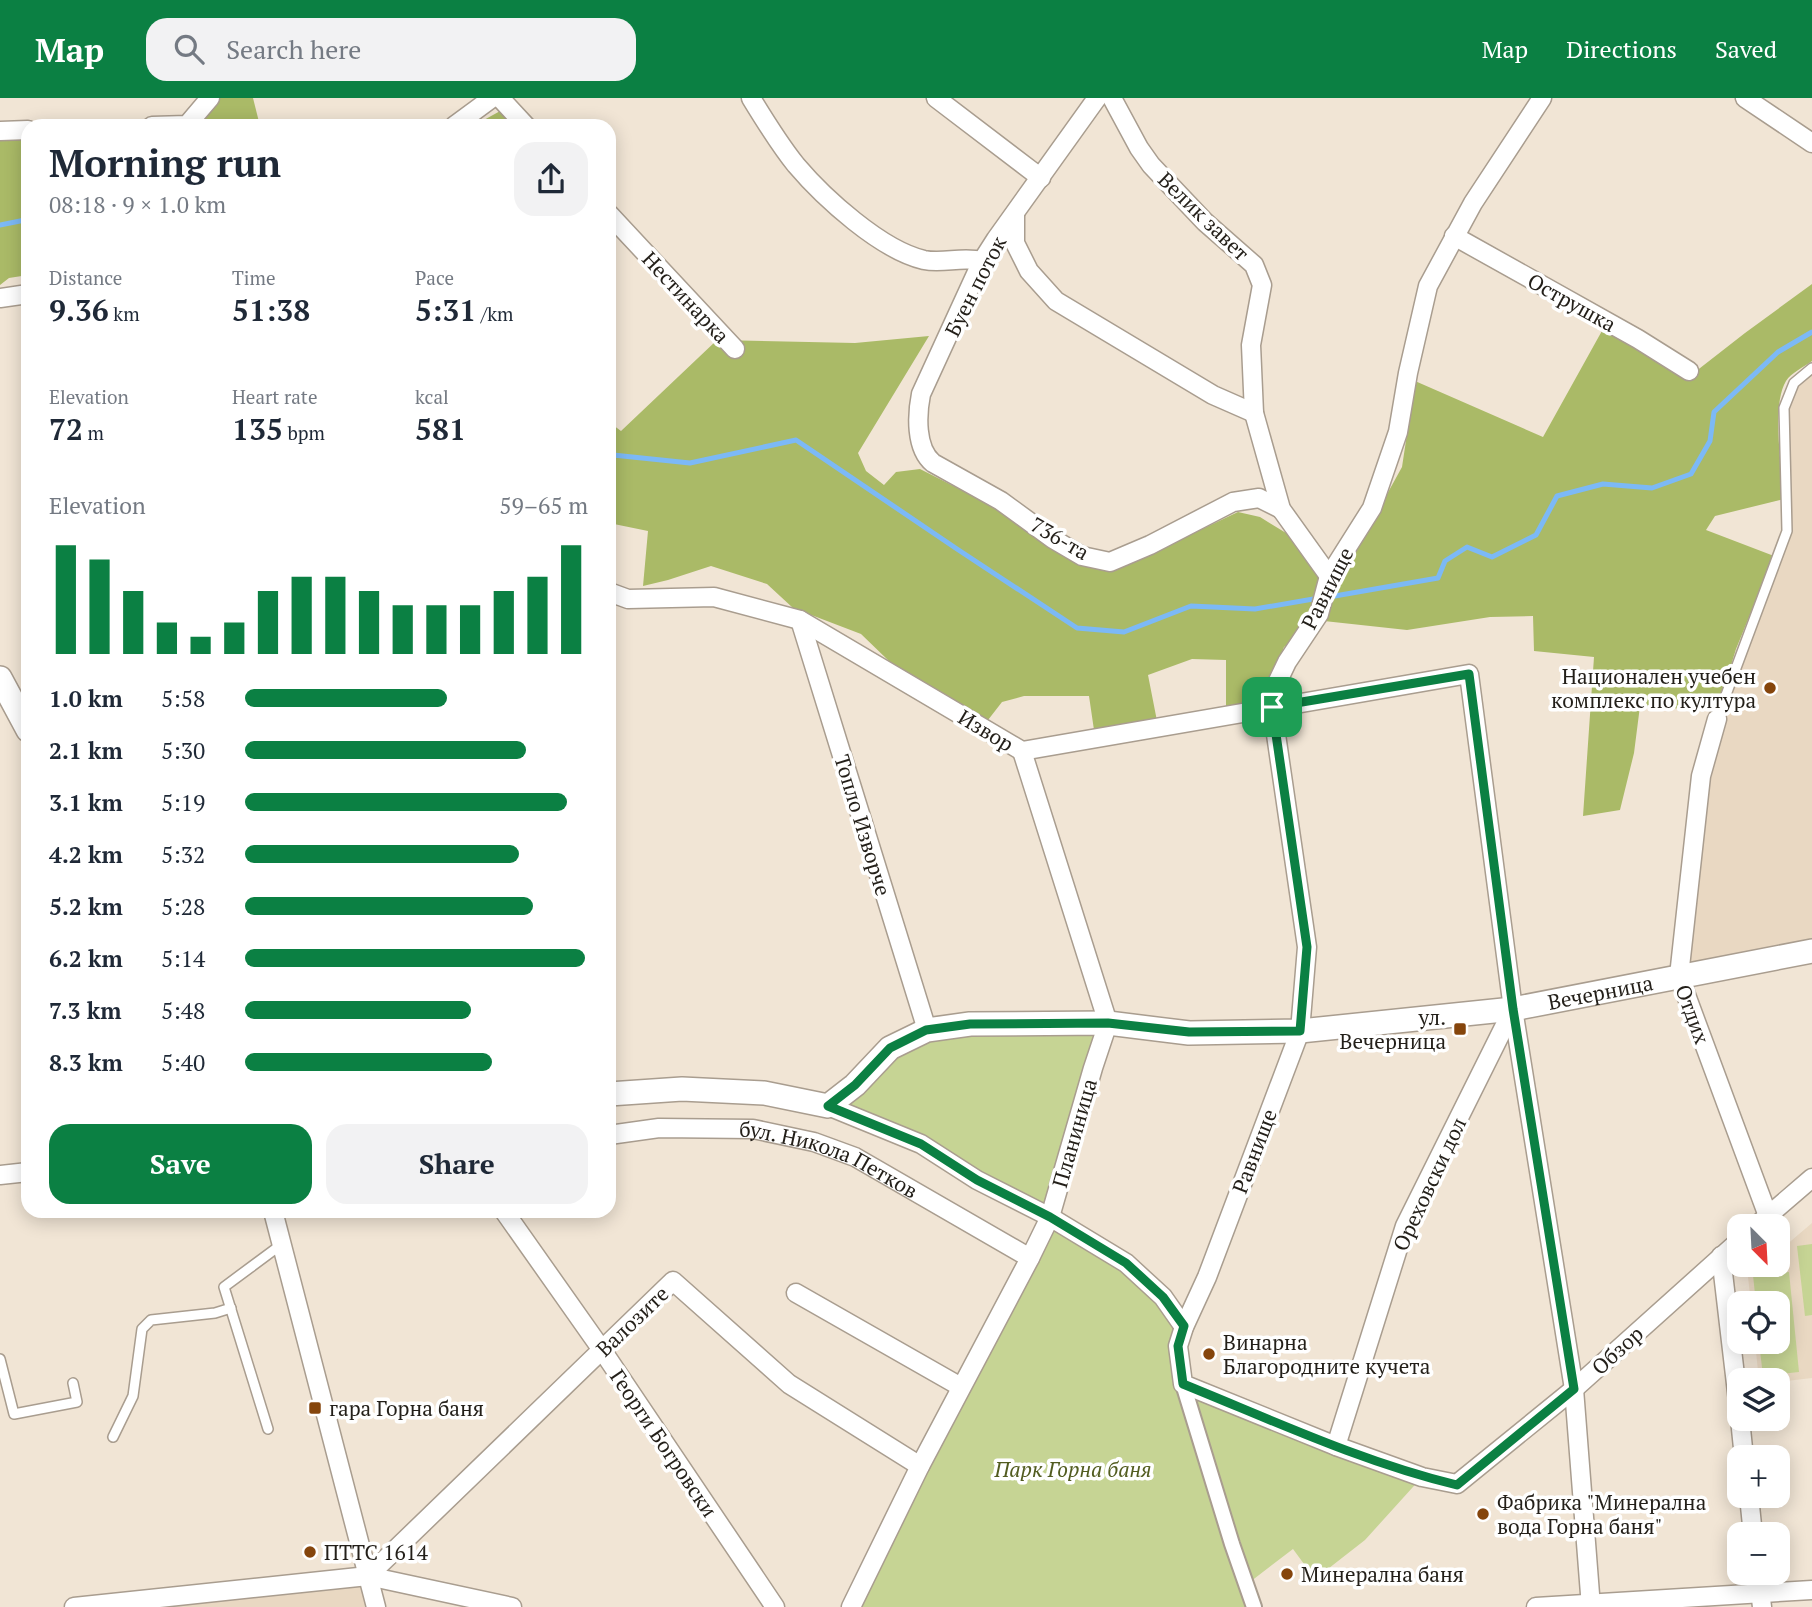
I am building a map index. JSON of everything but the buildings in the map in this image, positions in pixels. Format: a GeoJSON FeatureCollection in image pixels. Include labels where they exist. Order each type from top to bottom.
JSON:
{"type":"FeatureCollection","features":[{"type":"Feature","properties":{"kind":"street"},"geometry":{"type":"LineString","coordinates":[[188,119],[190,98]]}},
{"type":"Feature","properties":{"kind":"street"},"geometry":{"type":"LineString","coordinates":[[192,119],[210,98]]}},
{"type":"Feature","properties":{"kind":"street"},"geometry":{"type":"LineString","coordinates":[[464,119],[492,98]]}},
{"type":"Feature","properties":{"kind":"street"},"geometry":{"type":"LineString","coordinates":[[500,98],[520,119]]}},
{"type":"Feature","properties":{"kind":"street"},"geometry":{"type":"LineString","coordinates":[[751,98],[777,141],[796,165],[862,226],[892,247],[927,261],[965,258],[982,261]]}},
{"type":"Feature","properties":{"kind":"street"},"geometry":{"type":"LineString","coordinates":[[936,98],[1041,178]]}},
{"type":"Feature","properties":{"kind":"street","name":"Буен поток"},"geometry":{"type":"LineString","coordinates":[[926,455],[918,421],[921,394],[982,261],[1097,98]]}},
{"type":"Feature","properties":{"kind":"street","name":"Велик завет"},"geometry":{"type":"LineString","coordinates":[[1112,98],[1151,165],[1205,222],[1254,265],[1262,285],[1251,345],[1254,413],[1281,509],[1329,576]]}},
{"type":"Feature","properties":{"kind":"street","name":"Равнище"},"geometry":{"type":"LineString","coordinates":[[1183,1384],[1178,1346],[1184,1326],[1207,1277],[1300,1031],[1307,947],[1272,707],[1277,683],[1287,662],[1319,614],[1329,576],[1372,508],[1398,432],[1428,286],[1473,204],[1542,98]]}},
{"type":"Feature","properties":{"kind":"street"},"geometry":{"type":"LineString","coordinates":[[1745,98],[1812,143]]}},
{"type":"Feature","properties":{"kind":"street"},"geometry":{"type":"LineString","coordinates":[[0,131],[21,130]]}},
{"type":"Feature","properties":{"kind":"street"},"geometry":{"type":"LineString","coordinates":[[1015,214],[1015,243],[1029,271],[1056,300],[1213,395],[1254,413]]}},
{"type":"Feature","properties":{"kind":"street","name":"Нестинарка"},"geometry":{"type":"LineString","coordinates":[[616,222],[735,349]]}},
{"type":"Feature","properties":{"kind":"street","name":"Острушка"},"geometry":{"type":"LineString","coordinates":[[1454,236],[1638,339],[1689,371]]}},
{"type":"Feature","properties":{"kind":"street"},"geometry":{"type":"LineString","coordinates":[[0,298],[21,295]]}},
{"type":"Feature","properties":{"kind":"street","name":"736-та"},"geometry":{"type":"LineString","coordinates":[[926,455],[933,463],[1002,501],[1072,551],[1110,562],[1150,545],[1233,502],[1259,498],[1281,509]]}},
{"type":"Feature","properties":{"kind":"street","name":"Извор"},"geometry":{"type":"LineString","coordinates":[[616,595],[628,599],[714,597],[800,620],[1022,751],[1469,674],[1513,1009]]}},
{"type":"Feature","properties":{"kind":"street","name":"Топло Изворче"},"geometry":{"type":"LineString","coordinates":[[800,620],[926,1030]]}},
{"type":"Feature","properties":{"kind":"street"},"geometry":{"type":"LineString","coordinates":[[0,678],[21,717]]}},
{"type":"Feature","properties":{"kind":"street","name":"Отдих"},"geometry":{"type":"LineString","coordinates":[[1717,719],[1701,776],[1679,976],[1759,1214]]}},
{"type":"Feature","properties":{"kind":"street"},"geometry":{"type":"LineString","coordinates":[[1022,751],[1108,1023]]}},
{"type":"Feature","properties":{"kind":"street","name":"Вечерница"},"geometry":{"type":"LineString","coordinates":[[828,1106],[855,1085],[890,1048],[926,1030],[970,1024],[1108,1023],[1189,1032],[1300,1031],[1513,1009],[1812,951]]}},
{"type":"Feature","properties":{"kind":"street"},"geometry":{"type":"LineString","coordinates":[[1513,1009],[1574,1389],[1591,1606]]}},
{"type":"Feature","properties":{"kind":"street","name":"Ореховски дол"},"geometry":{"type":"LineString","coordinates":[[1336,1446],[1405,1226],[1513,1009]]}},
{"type":"Feature","properties":{"kind":"street","name":"Планиница"},"geometry":{"type":"LineString","coordinates":[[851,1607],[920,1466],[1050,1217],[1108,1023]]}},
{"type":"Feature","properties":{"kind":"street","name":"бул. Никола Петков"},"geometry":{"type":"LineString","coordinates":[[616,1094],[682,1089],[764,1093],[828,1106],[921,1144],[977,1180],[1050,1217],[1126,1263],[1163,1297],[1184,1326]]}},
{"type":"Feature","properties":{"kind":"street","name":"бул. Никола Петков"},"geometry":{"type":"LineString","coordinates":[[616,1134],[659,1128],[753,1129],[814,1142],[855,1157],[1030,1258]]}},
{"type":"Feature","properties":{"kind":"street"},"geometry":{"type":"LineString","coordinates":[[0,1175],[21,1173]]}},
{"type":"Feature","properties":{"kind":"street"},"geometry":{"type":"LineString","coordinates":[[1771,1214],[1812,1178]]}},
{"type":"Feature","properties":{"kind":"street"},"geometry":{"type":"LineString","coordinates":[[275,1218],[376,1607]]}},
{"type":"Feature","properties":{"kind":"street","name":"Георги Богровски"},"geometry":{"type":"LineString","coordinates":[[509,1218],[602,1350],[775,1607]]}},
{"type":"Feature","properties":{"kind":"street","name":"Обзор"},"geometry":{"type":"LineString","coordinates":[[1183,1384],[1336,1446],[1422,1477],[1457,1485],[1574,1389],[1727,1251]]}},
{"type":"Feature","properties":{"kind":"street"},"geometry":{"type":"LineString","coordinates":[[1721,1256],[1734,1368]]}},
{"type":"Feature","properties":{"kind":"street","name":"Валозите"},"geometry":{"type":"LineString","coordinates":[[368,1576],[673,1281],[789,1384],[920,1466]]}},
{"type":"Feature","properties":{"kind":"street"},"geometry":{"type":"LineString","coordinates":[[796,1293],[961,1387]]}},
{"type":"Feature","properties":{"kind":"street"},"geometry":{"type":"LineString","coordinates":[[1183,1384],[1254,1607]]}},
{"type":"Feature","properties":{"kind":"street"},"geometry":{"type":"LineString","coordinates":[[74,1607],[368,1576],[512,1607]]}},
{"type":"Feature","properties":{"kind":"street"},"geometry":{"type":"LineString","coordinates":[[1536,1607],[1761,1600],[1812,1590]]}},
{"type":"Feature","properties":{"kind":"lane"},"geometry":{"type":"LineString","coordinates":[[1717,719],[1787,531],[1784,408],[1794,383],[1812,368]]}},
{"type":"Feature","properties":{"kind":"lane"},"geometry":{"type":"LineString","coordinates":[[268,1429],[224,1287],[282,1244]]}},
{"type":"Feature","properties":{"kind":"lane"},"geometry":{"type":"LineString","coordinates":[[113,1437],[133,1396],[142,1329],[151,1320],[215,1313],[231,1308]]}},
{"type":"Feature","properties":{"kind":"lane"},"geometry":{"type":"LineString","coordinates":[[0,1359],[14,1415],[77,1402],[74,1383]]}},
{"type":"Feature","properties":{"kind":"shaded area","name":"Национален учебен комплекс по култура"},"geometry":{"type":"Polygon","coordinates":[[[1812,368],[1812,943],[1683,968],[1701,776],[1787,531],[1784,408],[1794,383],[1812,368]]]}},
{"type":"Feature","properties":{"kind":"shaded area"},"geometry":{"type":"Polygon","coordinates":[[[1812,1223],[1812,1378],[1790,1381],[1790,1368],[1758,1368],[1756,1354],[1790,1354],[1790,1291],[1750,1291],[1748,1278],[1790,1278],[1790,1242],[1812,1223]]]}},
{"type":"Feature","properties":{"kind":"shaded area"},"geometry":{"type":"Polygon","coordinates":[[[362,1586],[367,1607],[155,1607],[362,1586]]]}},
{"type":"Feature","properties":{"kind":"green space"},"geometry":{"type":"Polygon","coordinates":[[[215,98],[253,98],[258,119],[196,119],[215,98]]]}},
{"type":"Feature","properties":{"kind":"green space"},"geometry":{"type":"Polygon","coordinates":[[[502,110],[511,119],[486,119],[502,110]]]}},
{"type":"Feature","properties":{"kind":"green space"},"geometry":{"type":"Polygon","coordinates":[[[21,134],[21,276],[9,278],[0,285],[0,135],[21,134]]]}},
{"type":"Feature","properties":{"kind":"green space"},"geometry":{"type":"Polygon","coordinates":[[[1812,284],[1812,361],[1786,381],[1779,406],[1784,499],[1715,516],[1706,530],[1774,556],[1736,649],[1717,711],[1640,706],[1634,753],[1620,810],[1583,816],[1594,657],[1534,651],[1533,616],[1490,617],[1407,630],[1324,621],[1284,647],[1264,701],[1226,708],[1226,660],[1192,659],[1148,675],[1157,721],[1094,730],[1089,696],[1024,696],[1002,702],[988,720],[890,662],[861,634],[793,608],[767,584],[711,566],[643,586],[648,531],[616,524],[616,427],[621,431],[717,340],[855,343],[929,336],[858,453],[866,471],[884,485],[896,472],[920,469],[995,507],[1046,544],[1091,568],[1116,570],[1238,512],[1260,517],[1286,533],[1316,569],[1343,574],[1402,467],[1415,381],[1543,437],[1603,329],[1686,379],[1812,284]]]}},
{"type":"Feature","properties":{"kind":"green space"},"geometry":{"type":"Polygon","coordinates":[[[1108,1023],[1050,1217],[828,1106],[927,1030],[1108,1023]]]}},
{"type":"Feature","properties":{"kind":"green space","name":"Парк Горна баня"},"geometry":{"type":"Polygon","coordinates":[[[1050,1217],[1126,1263],[1184,1327],[1183,1384],[1422,1477],[1365,1540],[1315,1579],[1293,1549],[1246,1585],[1254,1607],[851,1607],[1050,1217]]]}},
{"type":"Feature","properties":{"kind":"green space"},"geometry":{"type":"Polygon","coordinates":[[[1812,1244],[1812,1315],[1805,1316],[1797,1246],[1812,1244]]]}},
{"type":"Feature","properties":{"kind":"green space"},"geometry":{"type":"Polygon","coordinates":[[[1753,1278],[1790,1278],[1799,1372],[1790,1373],[1790,1368],[1762,1368],[1760,1354],[1790,1354],[1790,1291],[1755,1291],[1753,1278]]]}},
{"type":"Feature","properties":{"kind":"waterway"},"geometry":{"type":"LineString","coordinates":[[0,225],[21,221]]}},
{"type":"Feature","properties":{"kind":"waterway"},"geometry":{"type":"LineString","coordinates":[[1329,597],[1438,578],[1445,561],[1467,547],[1492,557],[1536,535],[1557,496],[1603,484],[1652,488],[1691,474],[1710,441],[1714,412],[1778,352],[1812,332]]}},
{"type":"Feature","properties":{"kind":"waterway"},"geometry":{"type":"LineString","coordinates":[[616,455],[690,463],[796,440],[1077,628],[1124,632],[1191,606],[1255,609],[1319,598]]}},
{"type":"Feature","properties":{"kind":"place","name":"Национален учебен комплекс по култура"},"geometry":{"type":"Point","coordinates":[1770,688]}},
{"type":"Feature","properties":{"kind":"place","name":"ул. Вечерница"},"geometry":{"type":"Point","coordinates":[1460,1029]}},
{"type":"Feature","properties":{"kind":"place","name":"Винарна Благородните кучета"},"geometry":{"type":"Point","coordinates":[1209,1354]}},
{"type":"Feature","properties":{"kind":"place","name":"гара Горна баня"},"geometry":{"type":"Point","coordinates":[315,1408]}},
{"type":"Feature","properties":{"kind":"place","name":"Фабрика \"Минерална вода Горна баня\""},"geometry":{"type":"Point","coordinates":[1483,1514]}},
{"type":"Feature","properties":{"kind":"place","name":"ПТТС 1614"},"geometry":{"type":"Point","coordinates":[310,1552]}},
{"type":"Feature","properties":{"kind":"place","name":"Минерална баня"},"geometry":{"type":"Point","coordinates":[1287,1574]}},
{"type":"Feature","properties":{"kind":"route"},"geometry":{"type":"LineString","coordinates":[[1469,674],[1513,1009],[1574,1389],[1457,1485],[1422,1477],[1336,1446],[1183,1384],[1178,1346],[1184,1326],[1163,1297],[1126,1263],[1050,1217],[977,1180],[921,1144],[828,1106],[855,1085],[890,1048],[926,1030],[970,1024],[1108,1023],[1189,1032],[1300,1031],[1307,947],[1272,707],[1469,674]]}}]}
